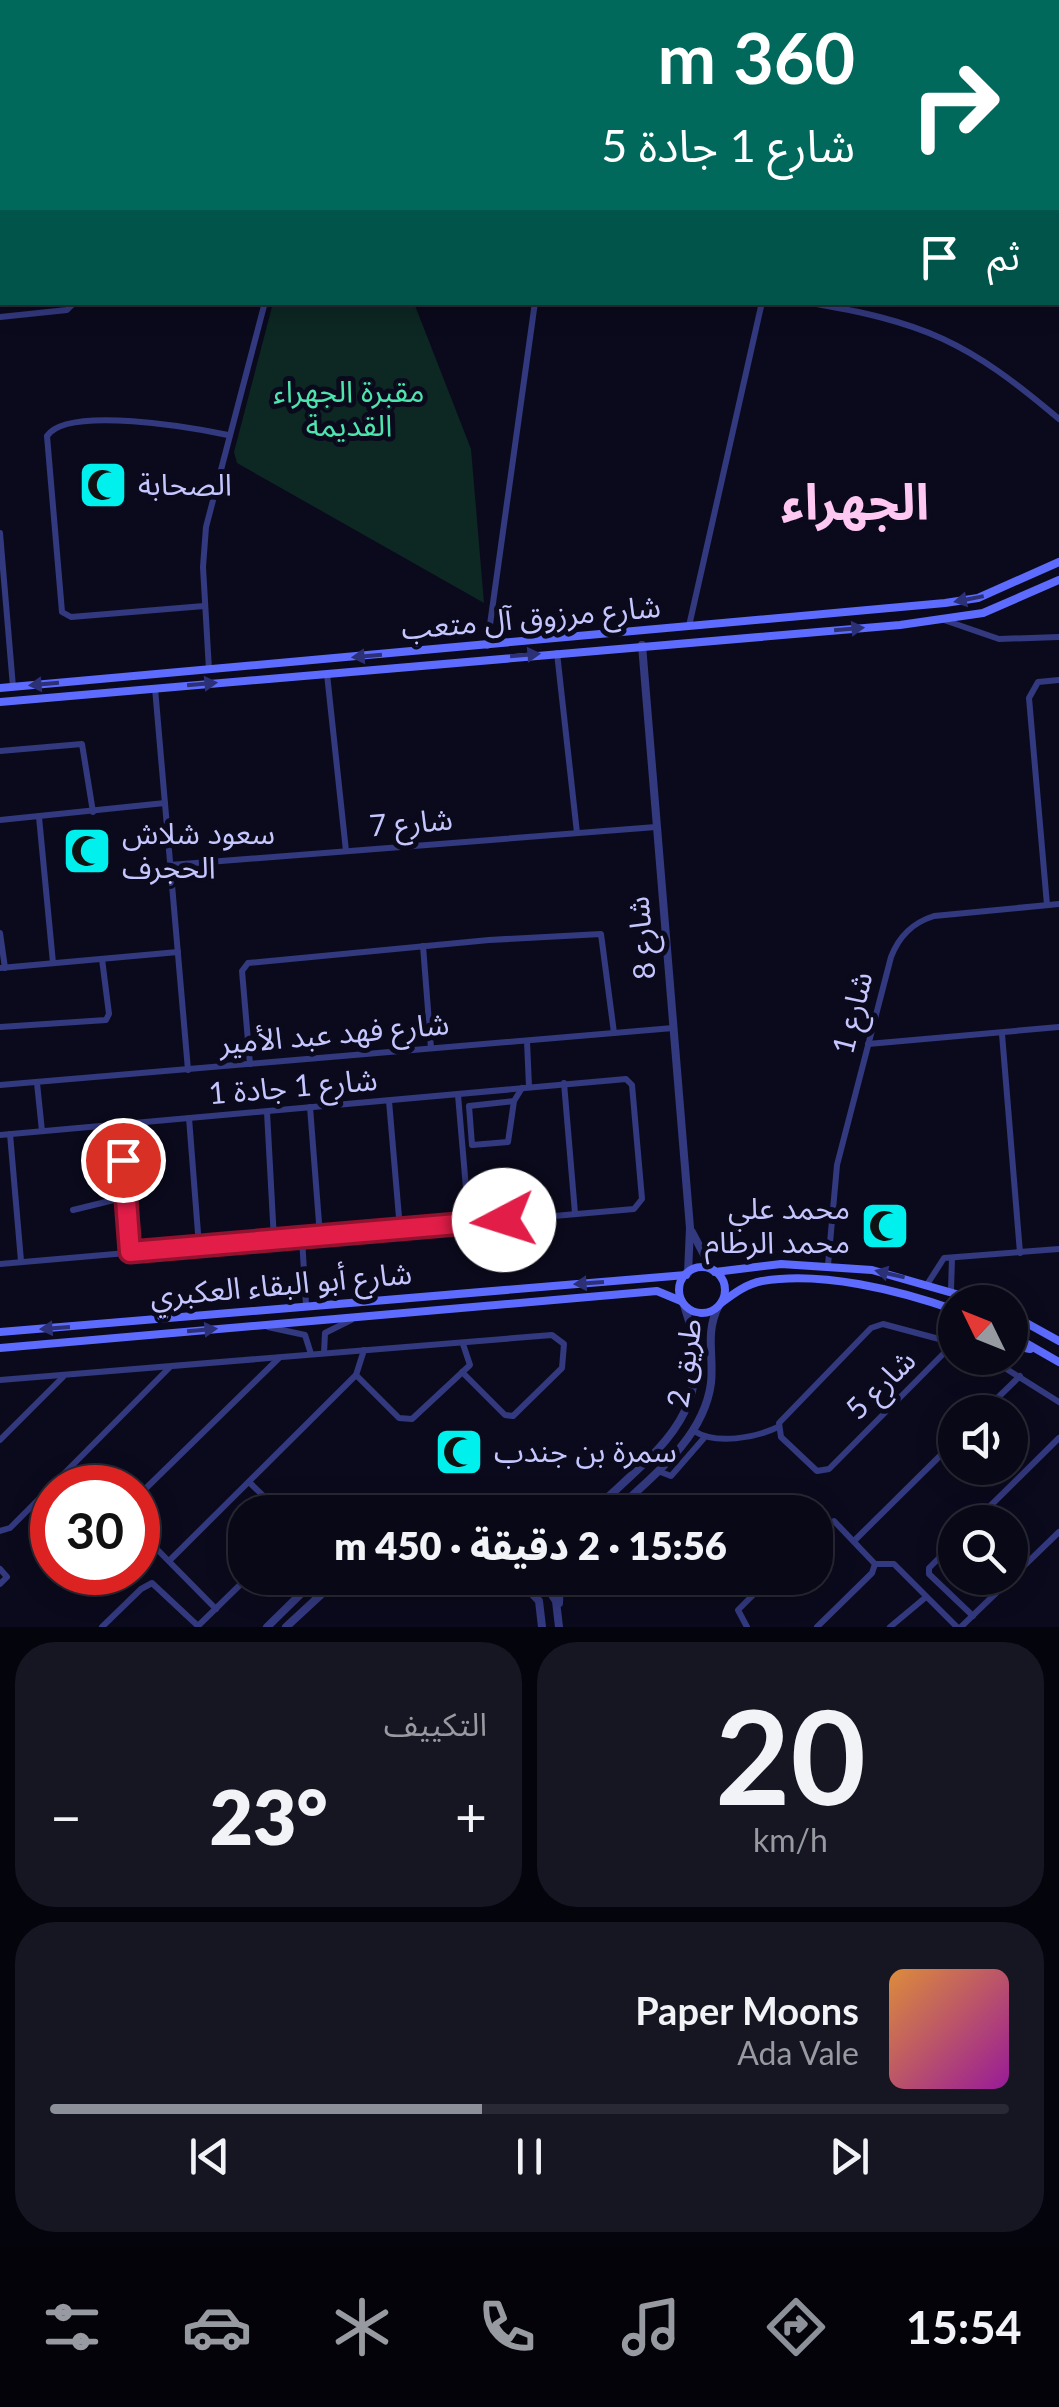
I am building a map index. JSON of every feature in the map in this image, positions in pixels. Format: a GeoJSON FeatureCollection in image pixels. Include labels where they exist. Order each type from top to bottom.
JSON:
{"type":"FeatureCollection","features":[{"type":"Feature","properties":{"kind":"main road","name":"شارع مرزوق آل متعب"},"geometry":{"type":"LineString","coordinates":[[0,688],[978,598],[1059,562]]}},
{"type":"Feature","properties":{"kind":"main road","name":"شارع مرزوق آل متعب"},"geometry":{"type":"LineString","coordinates":[[0,702],[943,620],[983,613],[1056,583]]}},
{"type":"Feature","properties":{"kind":"main road"},"geometry":{"type":"LineString","coordinates":[[419,652],[419,666]]}},
{"type":"Feature","properties":{"kind":"main road"},"geometry":{"type":"LineString","coordinates":[[398,654],[398,668]]}},
{"type":"Feature","properties":{"kind":"main road"},"geometry":{"type":"LineString","coordinates":[[133,677],[130,682],[134,690]]}},
{"type":"Feature","properties":{"kind":"main road"},"geometry":{"type":"LineString","coordinates":[[111,692],[112,678]]}},
{"type":"Feature","properties":{"kind":"main road"},"geometry":{"type":"LineString","coordinates":[[938,1286],[828,1265],[781,1264],[687,1274],[679,1289],[683,1303],[699,1313],[719,1305],[749,1284],[793,1280],[866,1288],[938,1306]]}},
{"type":"Feature","properties":{"kind":"main road"},"geometry":{"type":"LineString","coordinates":[[713,1271],[725,1287],[719,1305]]}},
{"type":"Feature","properties":{"kind":"main road","name":"شارع أبو البقاء العكبري"},"geometry":{"type":"LineString","coordinates":[[0,1332],[687,1274]]}},
{"type":"Feature","properties":{"kind":"main road","name":"شارع أبو البقاء العكبري"},"geometry":{"type":"LineString","coordinates":[[0,1348],[657,1291],[683,1303]]}},
{"type":"Feature","properties":{"kind":"main road"},"geometry":{"type":"LineString","coordinates":[[391,1313],[462,1303],[470,1298],[468,1292]]}},
{"type":"Feature","properties":{"kind":"main road"},"geometry":{"type":"LineString","coordinates":[[104,1338],[106,1328],[178,1322],[187,1316]]}},
{"type":"Feature","properties":{"kind":"main road"},"geometry":{"type":"LineString","coordinates":[[1028,1324],[1059,1341]]}},
{"type":"Feature","properties":{"kind":"main road"},"geometry":{"type":"LineString","coordinates":[[1028,1344],[1059,1362]]}},
{"type":"Feature","properties":{"kind":"main road"},"geometry":{"type":"LineString","coordinates":[[1028,1350],[1046,1354]]}},
{"type":"Feature","properties":{"kind":"street"},"geometry":{"type":"LineString","coordinates":[[0,317],[67,310],[73,305]]}},
{"type":"Feature","properties":{"kind":"street"},"geometry":{"type":"LineString","coordinates":[[209,670],[204,606],[206,527],[265,305]]}},
{"type":"Feature","properties":{"kind":"street"},"geometry":{"type":"LineString","coordinates":[[487,646],[535,305]]}},
{"type":"Feature","properties":{"kind":"street"},"geometry":{"type":"LineString","coordinates":[[689,626],[761,305]]}},
{"type":"Feature","properties":{"kind":"street"},"geometry":{"type":"LineString","coordinates":[[822,305],[932,331],[992,364],[1059,419]]}},
{"type":"Feature","properties":{"kind":"street"},"geometry":{"type":"LineString","coordinates":[[204,606],[64,614],[48,436],[58,426],[128,420],[160,421],[228,435]]}},
{"type":"Feature","properties":{"kind":"street"},"geometry":{"type":"LineString","coordinates":[[0,533],[3,613],[13,687]]}},
{"type":"Feature","properties":{"kind":"street"},"geometry":{"type":"LineString","coordinates":[[943,620],[999,639],[1059,637]]}},
{"type":"Feature","properties":{"kind":"street","name":"شارع 8"},"geometry":{"type":"LineString","coordinates":[[642,645],[690,1228],[687,1274]]}},
{"type":"Feature","properties":{"kind":"street"},"geometry":{"type":"LineString","coordinates":[[557,652],[577,833]]}},
{"type":"Feature","properties":{"kind":"street"},"geometry":{"type":"LineString","coordinates":[[327,674],[346,851]]}},
{"type":"Feature","properties":{"kind":"street"},"geometry":{"type":"LineString","coordinates":[[1047,906],[1029,698],[1038,682],[1059,680]]}},
{"type":"Feature","properties":{"kind":"street"},"geometry":{"type":"LineString","coordinates":[[155,688],[188,1070]]}},
{"type":"Feature","properties":{"kind":"street"},"geometry":{"type":"LineString","coordinates":[[0,751],[82,744],[93,812]]}},
{"type":"Feature","properties":{"kind":"street"},"geometry":{"type":"LineString","coordinates":[[0,820],[165,803]]}},
{"type":"Feature","properties":{"kind":"street"},"geometry":{"type":"LineString","coordinates":[[39,817],[53,963]]}},
{"type":"Feature","properties":{"kind":"street","name":"شارع 7"},"geometry":{"type":"LineString","coordinates":[[170,865],[656,827]]}},
{"type":"Feature","properties":{"kind":"street","name":"شارع 1"},"geometry":{"type":"LineString","coordinates":[[828,1265],[837,1165],[891,957],[910,928],[934,916],[1059,904]]}},
{"type":"Feature","properties":{"kind":"street"},"geometry":{"type":"LineString","coordinates":[[0,933],[2,968],[178,952]]}},
{"type":"Feature","properties":{"kind":"street"},"geometry":{"type":"LineString","coordinates":[[250,1064],[242,971],[246,964],[423,946],[601,934],[614,1033]]}},
{"type":"Feature","properties":{"kind":"street"},"geometry":{"type":"LineString","coordinates":[[423,946],[431,1048]]}},
{"type":"Feature","properties":{"kind":"street"},"geometry":{"type":"LineString","coordinates":[[0,1027],[106,1020],[109,1014],[102,959]]}},
{"type":"Feature","properties":{"kind":"street","name":"شارع فهد عبد الأمير"},"geometry":{"type":"LineString","coordinates":[[0,1085],[673,1028]]}},
{"type":"Feature","properties":{"kind":"street"},"geometry":{"type":"LineString","coordinates":[[868,1044],[1059,1028]]}},
{"type":"Feature","properties":{"kind":"street"},"geometry":{"type":"LineString","coordinates":[[1002,1034],[1020,1253]]}},
{"type":"Feature","properties":{"kind":"street"},"geometry":{"type":"LineString","coordinates":[[514,1100],[469,1106],[472,1145],[508,1142],[514,1100],[526,1087],[526,1041]]}},
{"type":"Feature","properties":{"kind":"street","name":"شارع 1 جادة 1"},"geometry":{"type":"LineString","coordinates":[[0,1134],[526,1087],[631,1082],[642,1199],[637,1208],[0,1264]]}},
{"type":"Feature","properties":{"kind":"street"},"geometry":{"type":"LineString","coordinates":[[36,1083],[42,1131]]}},
{"type":"Feature","properties":{"kind":"street"},"geometry":{"type":"LineString","coordinates":[[564,1084],[575,1213]]}},
{"type":"Feature","properties":{"kind":"street"},"geometry":{"type":"LineString","coordinates":[[458,1094],[469,1223]]}},
{"type":"Feature","properties":{"kind":"street"},"geometry":{"type":"LineString","coordinates":[[390,1101],[400,1228]]}},
{"type":"Feature","properties":{"kind":"street"},"geometry":{"type":"LineString","coordinates":[[310,1107],[320,1236]]}},
{"type":"Feature","properties":{"kind":"street"},"geometry":{"type":"LineString","coordinates":[[267,1111],[274,1240]]}},
{"type":"Feature","properties":{"kind":"street"},"geometry":{"type":"LineString","coordinates":[[189,1118],[199,1246]]}},
{"type":"Feature","properties":{"kind":"street"},"geometry":{"type":"LineString","coordinates":[[120,1124],[130,1252]]}},
{"type":"Feature","properties":{"kind":"street"},"geometry":{"type":"LineString","coordinates":[[10,1134],[21,1261]]}},
{"type":"Feature","properties":{"kind":"street"},"geometry":{"type":"LineString","coordinates":[[72,1210],[126,1197]]}},
{"type":"Feature","properties":{"kind":"street","name":"شارع 8"},"geometry":{"type":"LineString","coordinates":[[690,1228],[713,1271]]}},
{"type":"Feature","properties":{"kind":"street"},"geometry":{"type":"LineString","coordinates":[[302,1238],[306,1305]]}},
{"type":"Feature","properties":{"kind":"street"},"geometry":{"type":"LineString","coordinates":[[928,1283],[944,1258],[1059,1249]]}},
{"type":"Feature","properties":{"kind":"street"},"geometry":{"type":"LineString","coordinates":[[951,1285],[952,1258]]}},
{"type":"Feature","properties":{"kind":"street","name":"طريق 2"},"geometry":{"type":"LineString","coordinates":[[610,1495],[676,1430],[692,1399],[692,1333],[683,1303]]}},
{"type":"Feature","properties":{"kind":"street","name":"طريق 2"},"geometry":{"type":"LineString","coordinates":[[632,1495],[694,1431],[707,1403],[712,1370],[708,1329],[719,1305]]}},
{"type":"Feature","properties":{"kind":"street"},"geometry":{"type":"LineString","coordinates":[[324,1352],[325,1333],[356,1318]]}},
{"type":"Feature","properties":{"kind":"street","name":"شارع 5"},"geometry":{"type":"LineString","coordinates":[[938,1339],[874,1325],[778,1427],[781,1437],[814,1469],[828,1470],[938,1361]]}},
{"type":"Feature","properties":{"kind":"street"},"geometry":{"type":"LineString","coordinates":[[262,1326],[305,1335],[311,1354]]}},
{"type":"Feature","properties":{"kind":"street"},"geometry":{"type":"LineString","coordinates":[[0,1380],[552,1335],[562,1340],[566,1352],[558,1373],[513,1416],[505,1414],[462,1372]]}},
{"type":"Feature","properties":{"kind":"street"},"geometry":{"type":"LineString","coordinates":[[356,1375],[399,1418],[410,1420],[470,1361],[464,1344]]}},
{"type":"Feature","properties":{"kind":"street"},"geometry":{"type":"LineString","coordinates":[[170,1561],[356,1375],[364,1350]]}},
{"type":"Feature","properties":{"kind":"street"},"geometry":{"type":"LineString","coordinates":[[160,1474],[279,1358]]}},
{"type":"Feature","properties":{"kind":"street"},"geometry":{"type":"LineString","coordinates":[[0,1530],[10,1528],[171,1366]]}},
{"type":"Feature","properties":{"kind":"street"},"geometry":{"type":"LineString","coordinates":[[0,1440],[64,1376]]}},
{"type":"Feature","properties":{"kind":"street"},"geometry":{"type":"LineString","coordinates":[[1001,1395],[1020,1376],[1059,1402]]}},
{"type":"Feature","properties":{"kind":"street"},"geometry":{"type":"LineString","coordinates":[[694,1431],[704,1438],[758,1434],[778,1427]]}},
{"type":"Feature","properties":{"kind":"street"},"geometry":{"type":"LineString","coordinates":[[646,1460],[658,1462],[658,1471],[671,1476],[704,1438]]}},
{"type":"Feature","properties":{"kind":"street"},"geometry":{"type":"LineString","coordinates":[[991,1505],[1059,1438]]}},
{"type":"Feature","properties":{"kind":"street"},"geometry":{"type":"LineString","coordinates":[[855,1540],[938,1458]]}},
{"type":"Feature","properties":{"kind":"street"},"geometry":{"type":"LineString","coordinates":[[249,1482],[262,1495]]}},
{"type":"Feature","properties":{"kind":"street"},"geometry":{"type":"LineString","coordinates":[[833,1522],[855,1540],[874,1564]]}},
{"type":"Feature","properties":{"kind":"street"},"geometry":{"type":"LineString","coordinates":[[874,1564],[894,1564],[959,1627],[1059,1532]]}},
{"type":"Feature","properties":{"kind":"street"},"geometry":{"type":"LineString","coordinates":[[160,1551],[216,1609]]}},
{"type":"Feature","properties":{"kind":"street"},"geometry":{"type":"LineString","coordinates":[[938,1560],[928,1571],[938,1583]]}},
{"type":"Feature","properties":{"kind":"street"},"geometry":{"type":"LineString","coordinates":[[817,1627],[872,1573],[874,1564]]}},
{"type":"Feature","properties":{"kind":"street"},"geometry":{"type":"LineString","coordinates":[[0,1570],[8,1577],[0,1584]]}},
{"type":"Feature","properties":{"kind":"street"},"geometry":{"type":"LineString","coordinates":[[102,1627],[149,1583],[156,1584],[198,1626],[230,1595]]}},
{"type":"Feature","properties":{"kind":"street"},"geometry":{"type":"LineString","coordinates":[[890,1627],[938,1594]]}},
{"type":"Feature","properties":{"kind":"street"},"geometry":{"type":"LineString","coordinates":[[267,1627],[300,1595]]}},
{"type":"Feature","properties":{"kind":"street"},"geometry":{"type":"LineString","coordinates":[[307,1595],[311,1603]]}},
{"type":"Feature","properties":{"kind":"street"},"geometry":{"type":"LineString","coordinates":[[286,1627],[320,1595]]}},
{"type":"Feature","properties":{"kind":"street"},"geometry":{"type":"LineString","coordinates":[[534,1595],[539,1601],[542,1627]]}},
{"type":"Feature","properties":{"kind":"street"},"geometry":{"type":"LineString","coordinates":[[550,1595],[560,1612]]}},
{"type":"Feature","properties":{"kind":"street"},"geometry":{"type":"LineString","coordinates":[[559,1627],[560,1595]]}},
{"type":"Feature","properties":{"kind":"street"},"geometry":{"type":"LineString","coordinates":[[747,1627],[738,1610],[753,1595]]}},
{"type":"Feature","properties":{"kind":"street"},"geometry":{"type":"LineString","coordinates":[[950,1595],[973,1616]]}},
{"type":"Feature","properties":{"kind":"green space","name":"مقبرة الجهراء القديمة"},"geometry":{"type":"Polygon","coordinates":[[[272,305],[415,305],[471,449],[484,603],[237,463],[234,452],[272,305]]]}},
{"type":"Feature","properties":{"kind":"place","name":"الصحابة"},"geometry":{"type":"Point","coordinates":[103,485]}},
{"type":"Feature","properties":{"kind":"place","name":"سعود شلاش الحجرف"},"geometry":{"type":"Point","coordinates":[87,851]}},
{"type":"Feature","properties":{"kind":"place","name":"محمد علي محمد الرطام"},"geometry":{"type":"Point","coordinates":[885,1226]}},
{"type":"Feature","properties":{"kind":"place","name":"سمرة بن جندب"},"geometry":{"type":"Point","coordinates":[459,1452]}},
{"type":"Feature","properties":{"kind":"district","name":"الجهراء"},"geometry":{"type":"Point","coordinates":[855,502]}},
{"type":"Feature","properties":{"kind":"route"},"geometry":{"type":"LineString","coordinates":[[123,1160],[130,1252],[504,1220]]}}]}
